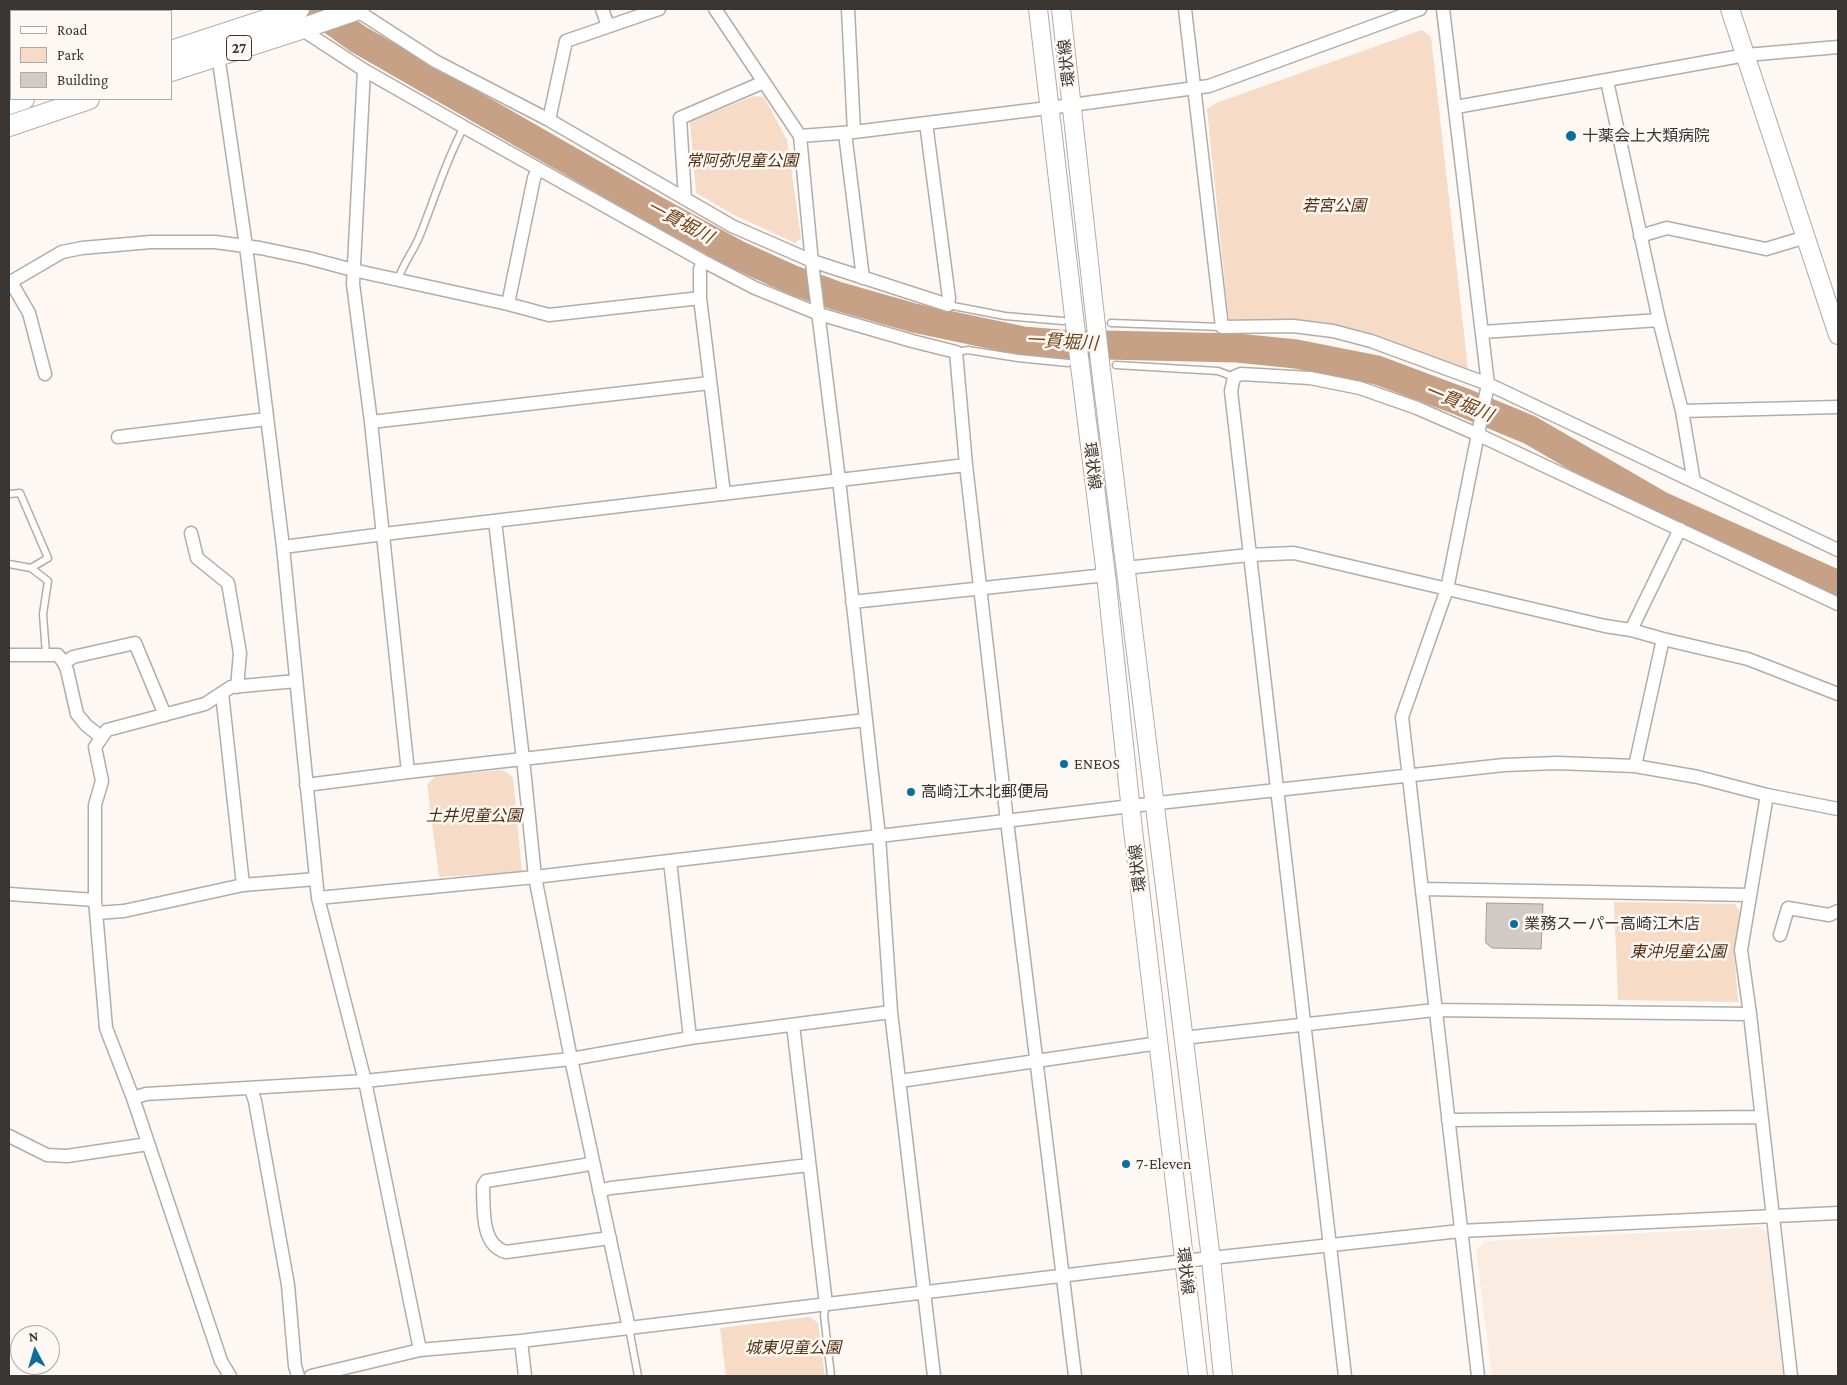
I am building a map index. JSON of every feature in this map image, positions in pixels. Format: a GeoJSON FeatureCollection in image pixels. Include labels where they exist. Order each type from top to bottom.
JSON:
{"type":"FeatureCollection","features":[{"type":"Feature","properties":{"kind":"main road","name":"27"},"geometry":{"type":"LineString","coordinates":[[172,71],[355,10]]}},
{"type":"Feature","properties":{"kind":"main road","name":"27"},"geometry":{"type":"LineString","coordinates":[[172,51],[287,11]]}},
{"type":"Feature","properties":{"kind":"main road"},"geometry":{"type":"LineString","coordinates":[[9,104],[21,100]]}},
{"type":"Feature","properties":{"kind":"main road"},"geometry":{"type":"LineString","coordinates":[[9,126],[86,100]]}},
{"type":"Feature","properties":{"kind":"street"},"geometry":{"type":"LineString","coordinates":[[602,9],[608,26]]}},
{"type":"Feature","properties":{"kind":"street"},"geometry":{"type":"LineString","coordinates":[[549,120],[566,41],[659,9]]}},
{"type":"Feature","properties":{"kind":"street"},"geometry":{"type":"LineString","coordinates":[[715,9],[800,136],[812,262],[879,836],[891,1012],[934,1376]]}},
{"type":"Feature","properties":{"kind":"street"},"geometry":{"type":"LineString","coordinates":[[848,9],[850,132],[863,278]]}},
{"type":"Feature","properties":{"kind":"street","name":"環状線"},"geometry":{"type":"LineString","coordinates":[[1038,9],[1069,323],[1106,575],[1131,806],[1198,1376]]}},
{"type":"Feature","properties":{"kind":"street","name":"環状線"},"geometry":{"type":"LineString","coordinates":[[1061,9],[1072,105],[1108,363],[1125,568],[1156,804],[1223,1376]]}},
{"type":"Feature","properties":{"kind":"street"},"geometry":{"type":"LineString","coordinates":[[1185,9],[1222,327],[1293,326],[1333,331],[1371,341],[1488,384],[1838,550]]}},
{"type":"Feature","properties":{"kind":"street"},"geometry":{"type":"LineString","coordinates":[[800,136],[850,132],[1049,108],[1209,86],[1420,9]]}},
{"type":"Feature","properties":{"kind":"street"},"geometry":{"type":"LineString","coordinates":[[1443,9],[1488,384],[1448,589],[1402,717],[1478,1376]]}},
{"type":"Feature","properties":{"kind":"street"},"geometry":{"type":"LineString","coordinates":[[1730,9],[1838,335]]}},
{"type":"Feature","properties":{"kind":"street"},"geometry":{"type":"LineString","coordinates":[[355,10],[435,61],[549,120],[732,226],[812,262],[948,305],[949,298],[926,123]]}},
{"type":"Feature","properties":{"kind":"street"},"geometry":{"type":"LineString","coordinates":[[304,28],[364,70],[703,261],[755,288],[819,314],[956,352],[966,465],[1007,821],[1075,1376]]}},
{"type":"Feature","properties":{"kind":"street"},"geometry":{"type":"LineString","coordinates":[[1456,107],[1746,55],[1838,47]]}},
{"type":"Feature","properties":{"kind":"street"},"geometry":{"type":"LineString","coordinates":[[218,55],[246,246],[283,547],[318,898],[365,1081],[420,1350]]}},
{"type":"Feature","properties":{"kind":"street"},"geometry":{"type":"LineString","coordinates":[[364,70],[353,284],[384,534],[408,772]]}},
{"type":"Feature","properties":{"kind":"street"},"geometry":{"type":"LineString","coordinates":[[1606,81],[1659,320],[1682,411],[1694,482]]}},
{"type":"Feature","properties":{"kind":"street"},"geometry":{"type":"LineString","coordinates":[[685,199],[680,118],[764,82]]}},
{"type":"Feature","properties":{"kind":"street"},"geometry":{"type":"LineString","coordinates":[[508,304],[534,178],[538,169]]}},
{"type":"Feature","properties":{"kind":"street"},"geometry":{"type":"LineString","coordinates":[[1640,236],[1667,228],[1766,249],[1806,237]]}},
{"type":"Feature","properties":{"kind":"street"},"geometry":{"type":"LineString","coordinates":[[45,374],[29,312],[10,283],[62,252],[82,248],[151,242],[216,242],[246,246],[308,258],[549,315],[700,298]]}},
{"type":"Feature","properties":{"kind":"street"},"geometry":{"type":"LineString","coordinates":[[703,261],[700,269],[700,298],[724,494]]}},
{"type":"Feature","properties":{"kind":"street"},"geometry":{"type":"LineString","coordinates":[[1483,332],[1659,320]]}},
{"type":"Feature","properties":{"kind":"street"},"geometry":{"type":"LineString","coordinates":[[1345,1376],[1231,391],[1234,377],[1241,374],[1310,378],[1360,388],[1417,408],[1838,604]]}},
{"type":"Feature","properties":{"kind":"street"},"geometry":{"type":"LineString","coordinates":[[371,422],[710,383]]}},
{"type":"Feature","properties":{"kind":"street"},"geometry":{"type":"LineString","coordinates":[[1682,411],[1838,407]]}},
{"type":"Feature","properties":{"kind":"street"},"geometry":{"type":"LineString","coordinates":[[118,437],[267,419]]}},
{"type":"Feature","properties":{"kind":"street"},"geometry":{"type":"LineString","coordinates":[[283,547],[966,465]]}},
{"type":"Feature","properties":{"kind":"street"},"geometry":{"type":"LineString","coordinates":[[495,521],[535,877],[571,1059],[629,1328]]}},
{"type":"Feature","properties":{"kind":"street"},"geometry":{"type":"LineString","coordinates":[[1631,630],[1680,529]]}},
{"type":"Feature","properties":{"kind":"street"},"geometry":{"type":"LineString","coordinates":[[191,533],[197,558],[228,583],[240,653],[237,687]]}},
{"type":"Feature","properties":{"kind":"street"},"geometry":{"type":"LineString","coordinates":[[1125,568],[1250,555],[1294,553],[1606,626],[1631,630],[1748,659],[1838,694]]}},
{"type":"Feature","properties":{"kind":"street"},"geometry":{"type":"LineString","coordinates":[[852,602],[1106,575]]}},
{"type":"Feature","properties":{"kind":"street"},"geometry":{"type":"LineString","coordinates":[[1635,766],[1663,639]]}},
{"type":"Feature","properties":{"kind":"street"},"geometry":{"type":"LineString","coordinates":[[64,663],[73,657],[135,643],[165,715]]}},
{"type":"Feature","properties":{"kind":"street"},"geometry":{"type":"LineString","coordinates":[[9,655],[58,655],[64,663],[77,714],[86,725],[101,737]]}},
{"type":"Feature","properties":{"kind":"street"},"geometry":{"type":"LineString","coordinates":[[230,1376],[222,1361],[132,1098],[106,1028],[95,900],[95,805],[102,781],[95,747],[107,730],[206,704],[231,687],[296,681]]}},
{"type":"Feature","properties":{"kind":"street"},"geometry":{"type":"LineString","coordinates":[[222,693],[243,885]]}},
{"type":"Feature","properties":{"kind":"street"},"geometry":{"type":"LineString","coordinates":[[306,786],[408,772],[866,720]]}},
{"type":"Feature","properties":{"kind":"street"},"geometry":{"type":"LineString","coordinates":[[318,898],[535,877],[1131,806],[1504,765],[1557,763],[1635,766],[1698,777],[1767,795],[1838,809]]}},
{"type":"Feature","properties":{"kind":"street"},"geometry":{"type":"LineString","coordinates":[[1767,795],[1741,950],[1791,1376]]}},
{"type":"Feature","properties":{"kind":"street"},"geometry":{"type":"LineString","coordinates":[[670,861],[690,1038]]}},
{"type":"Feature","properties":{"kind":"street"},"geometry":{"type":"LineString","coordinates":[[96,913],[124,911],[243,885],[316,879]]}},
{"type":"Feature","properties":{"kind":"street"},"geometry":{"type":"LineString","coordinates":[[1423,889],[1750,895]]}},
{"type":"Feature","properties":{"kind":"street"},"geometry":{"type":"LineString","coordinates":[[9,894],[95,900]]}},
{"type":"Feature","properties":{"kind":"street"},"geometry":{"type":"LineString","coordinates":[[1780,935],[1788,908],[1829,915],[1838,911],[1838,907]]}},
{"type":"Feature","properties":{"kind":"street"},"geometry":{"type":"LineString","coordinates":[[1183,1038],[1435,1010],[1750,1014]]}},
{"type":"Feature","properties":{"kind":"street"},"geometry":{"type":"LineString","coordinates":[[132,1098],[146,1094],[365,1081],[571,1059],[690,1038],[891,1012]]}},
{"type":"Feature","properties":{"kind":"street"},"geometry":{"type":"LineString","coordinates":[[793,1025],[826,1304]]}},
{"type":"Feature","properties":{"kind":"street"},"geometry":{"type":"LineString","coordinates":[[900,1081],[1160,1043]]}},
{"type":"Feature","properties":{"kind":"street"},"geometry":{"type":"LineString","coordinates":[[251,1089],[255,1101],[288,1284],[295,1366],[298,1376]]}},
{"type":"Feature","properties":{"kind":"street"},"geometry":{"type":"LineString","coordinates":[[1448,1120],[1761,1116]]}},
{"type":"Feature","properties":{"kind":"street"},"geometry":{"type":"LineString","coordinates":[[9,1136],[47,1155],[67,1156],[148,1144]]}},
{"type":"Feature","properties":{"kind":"street"},"geometry":{"type":"LineString","coordinates":[[593,1162],[585,1165],[486,1181],[483,1186],[487,1235],[500,1250],[506,1252],[610,1238]]}},
{"type":"Feature","properties":{"kind":"street"},"geometry":{"type":"LineString","coordinates":[[600,1191],[611,1188],[809,1165]]}},
{"type":"Feature","properties":{"kind":"street"},"geometry":{"type":"LineString","coordinates":[[311,1376],[420,1350],[521,1341],[1330,1245],[1460,1232],[1838,1213]]}},
{"type":"Feature","properties":{"kind":"street"},"geometry":{"type":"LineString","coordinates":[[521,1341],[525,1376]]}},
{"type":"Feature","properties":{"kind":"lane"},"geometry":{"type":"LineString","coordinates":[[398,280],[401,268],[419,237],[441,174],[464,127]]}},
{"type":"Feature","properties":{"kind":"lane"},"geometry":{"type":"LineString","coordinates":[[948,305],[1005,316],[1069,323]]}},
{"type":"Feature","properties":{"kind":"lane"},"geometry":{"type":"LineString","coordinates":[[1103,325],[1222,327]]}},
{"type":"Feature","properties":{"kind":"lane"},"geometry":{"type":"LineString","coordinates":[[956,352],[968,350],[1018,358],[1074,362]]}},
{"type":"Feature","properties":{"kind":"lane"},"geometry":{"type":"LineString","coordinates":[[1108,363],[1218,371],[1234,377]]}},
{"type":"Feature","properties":{"kind":"lane"},"geometry":{"type":"LineString","coordinates":[[9,494],[20,493],[48,558],[31,568]]}},
{"type":"Feature","properties":{"kind":"lane"},"geometry":{"type":"LineString","coordinates":[[9,564],[31,568],[48,581],[43,614],[46,654]]}},
{"type":"Feature","properties":{"kind":"lane"},"geometry":{"type":"LineString","coordinates":[[826,1304],[824,1315],[831,1376]]}},
{"type":"Feature","properties":{"kind":"lane"},"geometry":{"type":"LineString","coordinates":[[629,1328],[638,1376]]}},
{"type":"Feature","properties":{"kind":"shaded area"},"geometry":{"type":"Polygon","coordinates":[[[1760,1227],[1767,1234],[1783,1376],[1492,1376],[1476,1250],[1486,1241],[1760,1227]]]}},
{"type":"Feature","properties":{"kind":"green space","name":"若宮公園"},"geometry":{"type":"Polygon","coordinates":[[[1422,30],[1431,37],[1468,369],[1423,355],[1374,336],[1229,323],[1207,109],[1216,103],[1422,30]]]}},
{"type":"Feature","properties":{"kind":"green space","name":"常阿弥児童公園"},"geometry":{"type":"Polygon","coordinates":[[[754,96],[764,97],[787,140],[801,238],[795,243],[734,215],[696,193],[690,121],[754,96]]]}},
{"type":"Feature","properties":{"kind":"green space","name":"土井児童公園"},"geometry":{"type":"Polygon","coordinates":[[[504,770],[513,778],[522,872],[439,877],[427,784],[436,776],[504,770]]]}},
{"type":"Feature","properties":{"kind":"green space","name":"東沖児童公園"},"geometry":{"type":"Polygon","coordinates":[[[1614,902],[1735,904],[1741,913],[1734,951],[1738,1002],[1618,1000],[1614,902]]]}},
{"type":"Feature","properties":{"kind":"green space","name":"城東児童公園"},"geometry":{"type":"Polygon","coordinates":[[[810,1317],[818,1323],[825,1376],[726,1376],[720,1328],[810,1317]]]}},
{"type":"Feature","properties":{"kind":"building","name":"業務スーパー高崎江木店"},"geometry":{"type":"Polygon","coordinates":[[[1487,903],[1543,904],[1541,949],[1492,948],[1486,943],[1487,903]]]}},
{"type":"Feature","properties":{"kind":"waterway","name":"一貫堀川"},"geometry":{"type":"LineString","coordinates":[[316,9],[358,39],[657,211],[738,255],[793,280],[837,296],[914,318],[1023,341],[1059,344],[1237,348],[1296,354],[1377,370],[1530,430],[1661,506],[1838,585]]}},
{"type":"Feature","properties":{"kind":"place","name":"十薬会上大類病院"},"geometry":{"type":"Point","coordinates":[1571,136]}},
{"type":"Feature","properties":{"kind":"place","name":"ENEOS"},"geometry":{"type":"Point","coordinates":[1064,764]}},
{"type":"Feature","properties":{"kind":"place","name":"高崎江木北郵便局"},"geometry":{"type":"Point","coordinates":[911,792]}},
{"type":"Feature","properties":{"kind":"place","name":"業務スーパー高崎江木店"},"geometry":{"type":"Point","coordinates":[1514,924]}},
{"type":"Feature","properties":{"kind":"place","name":"7-Eleven"},"geometry":{"type":"Point","coordinates":[1126,1164]}}]}
